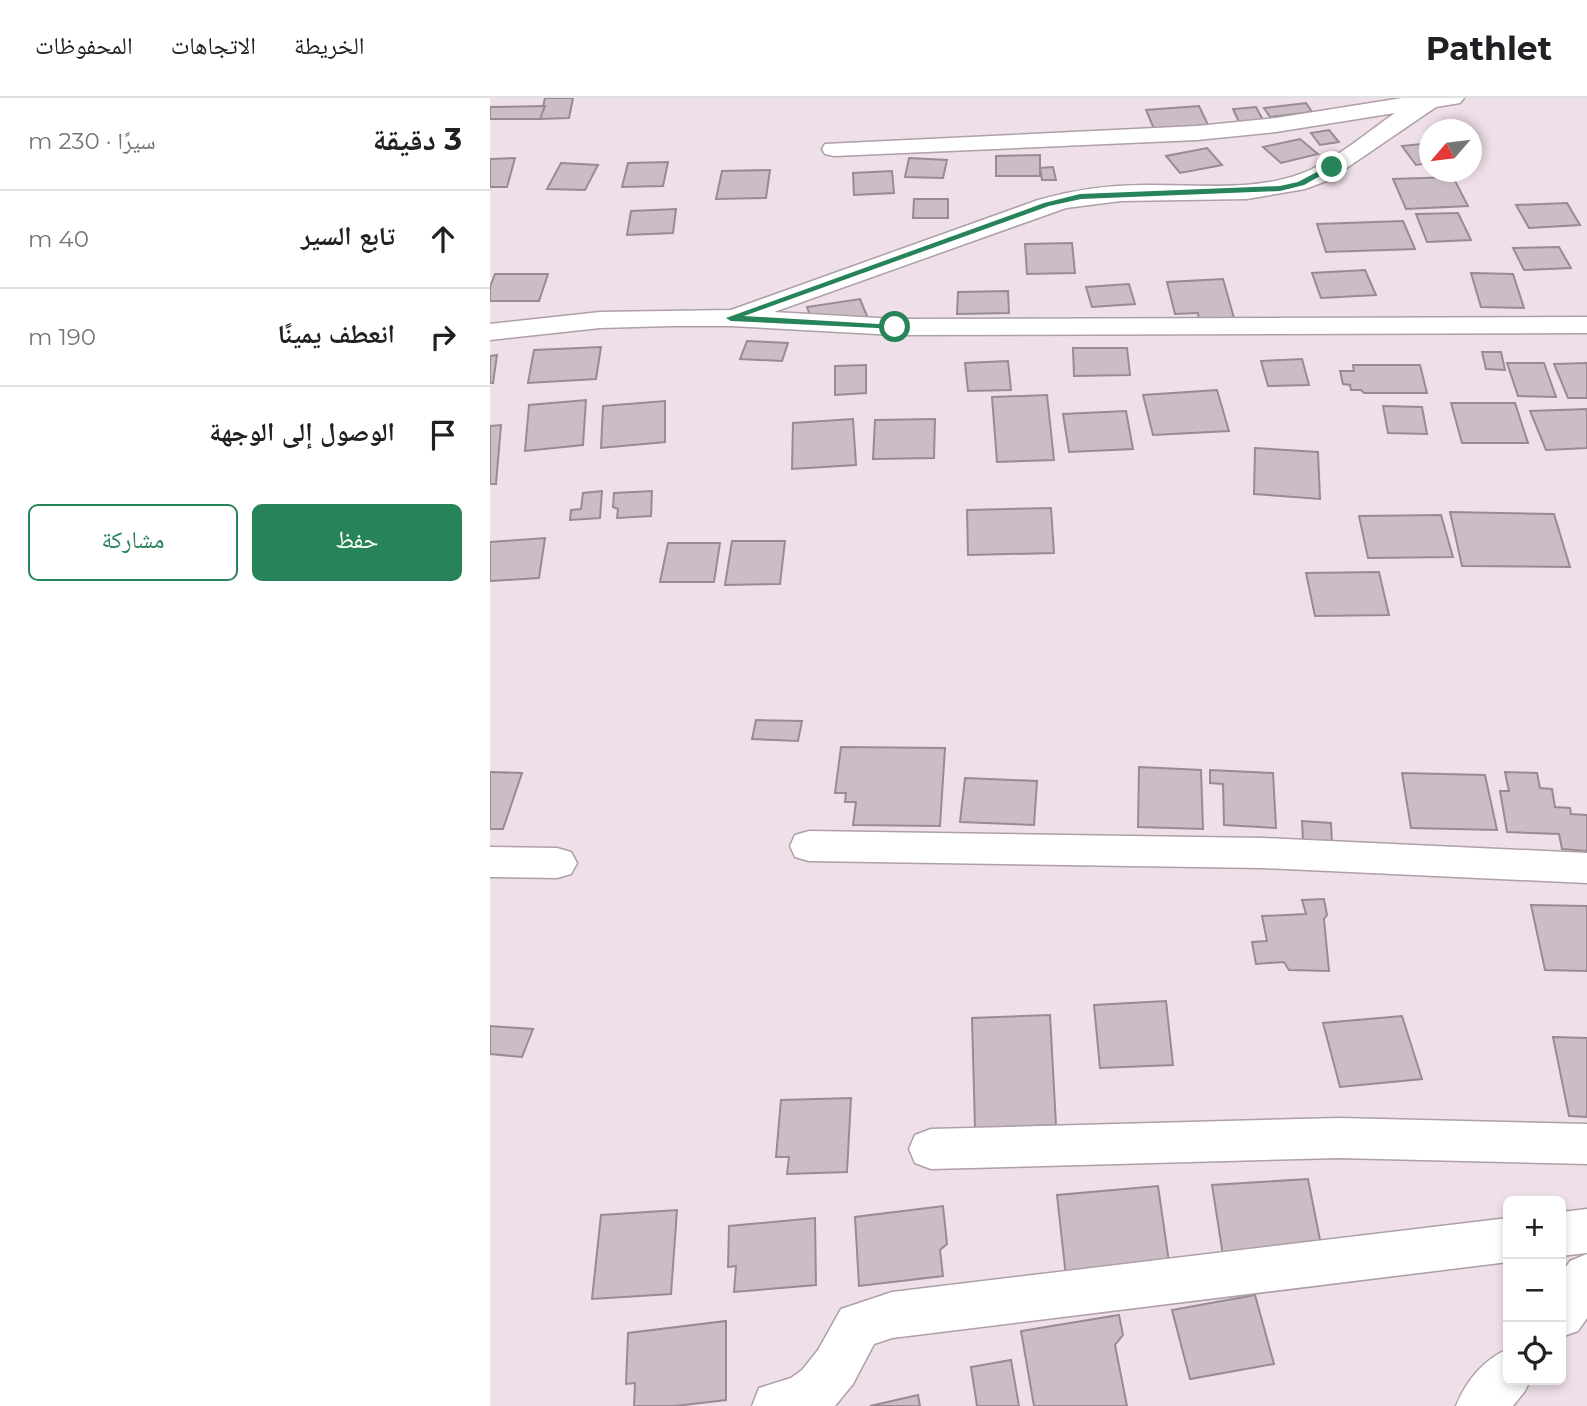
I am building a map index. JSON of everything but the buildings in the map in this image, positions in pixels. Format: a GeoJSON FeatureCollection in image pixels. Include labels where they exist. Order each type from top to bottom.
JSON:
{"type":"FeatureCollection","features":[{"type":"Feature","properties":{"kind":"street"},"geometry":{"type":"LineString","coordinates":[[834,149],[1197,133],[1276,125],[1436,99]]}},
{"type":"Feature","properties":{"kind":"street"},"geometry":{"type":"LineString","coordinates":[[731,318],[1047,205],[1080,196],[1248,192],[1280,189],[1301,183],[1320,175],[1436,99]]}},
{"type":"Feature","properties":{"kind":"street"},"geometry":{"type":"LineString","coordinates":[[490,332],[600,320],[731,318],[895,327],[1587,325]]}},
{"type":"Feature","properties":{"kind":"street"},"geometry":{"type":"LineString","coordinates":[[809,846],[1262,853],[1587,868]]}},
{"type":"Feature","properties":{"kind":"street"},"geometry":{"type":"LineString","coordinates":[[490,862],[556,863]]}},
{"type":"Feature","properties":{"kind":"street"},"geometry":{"type":"LineString","coordinates":[[931,1149],[1339,1138],[1587,1144]]}},
{"type":"Feature","properties":{"kind":"street"},"geometry":{"type":"LineString","coordinates":[[1566,1233],[1587,1231]]}},
{"type":"Feature","properties":{"kind":"street"},"geometry":{"type":"LineString","coordinates":[[777,1406],[813,1395],[825,1383],[858,1326],[892,1315],[1503,1241]]}},
{"type":"Feature","properties":{"kind":"street"},"geometry":{"type":"LineString","coordinates":[[1566,1307],[1587,1277]]}},
{"type":"Feature","properties":{"kind":"street"},"geometry":{"type":"LineString","coordinates":[[1481,1406],[1503,1380]]}},
{"type":"Feature","properties":{"kind":"route"},"geometry":{"type":"LineString","coordinates":[[895,327],[801,324],[731,318],[1047,205],[1080,196],[1280,189],[1320,175],[1332,167]]}}]}
